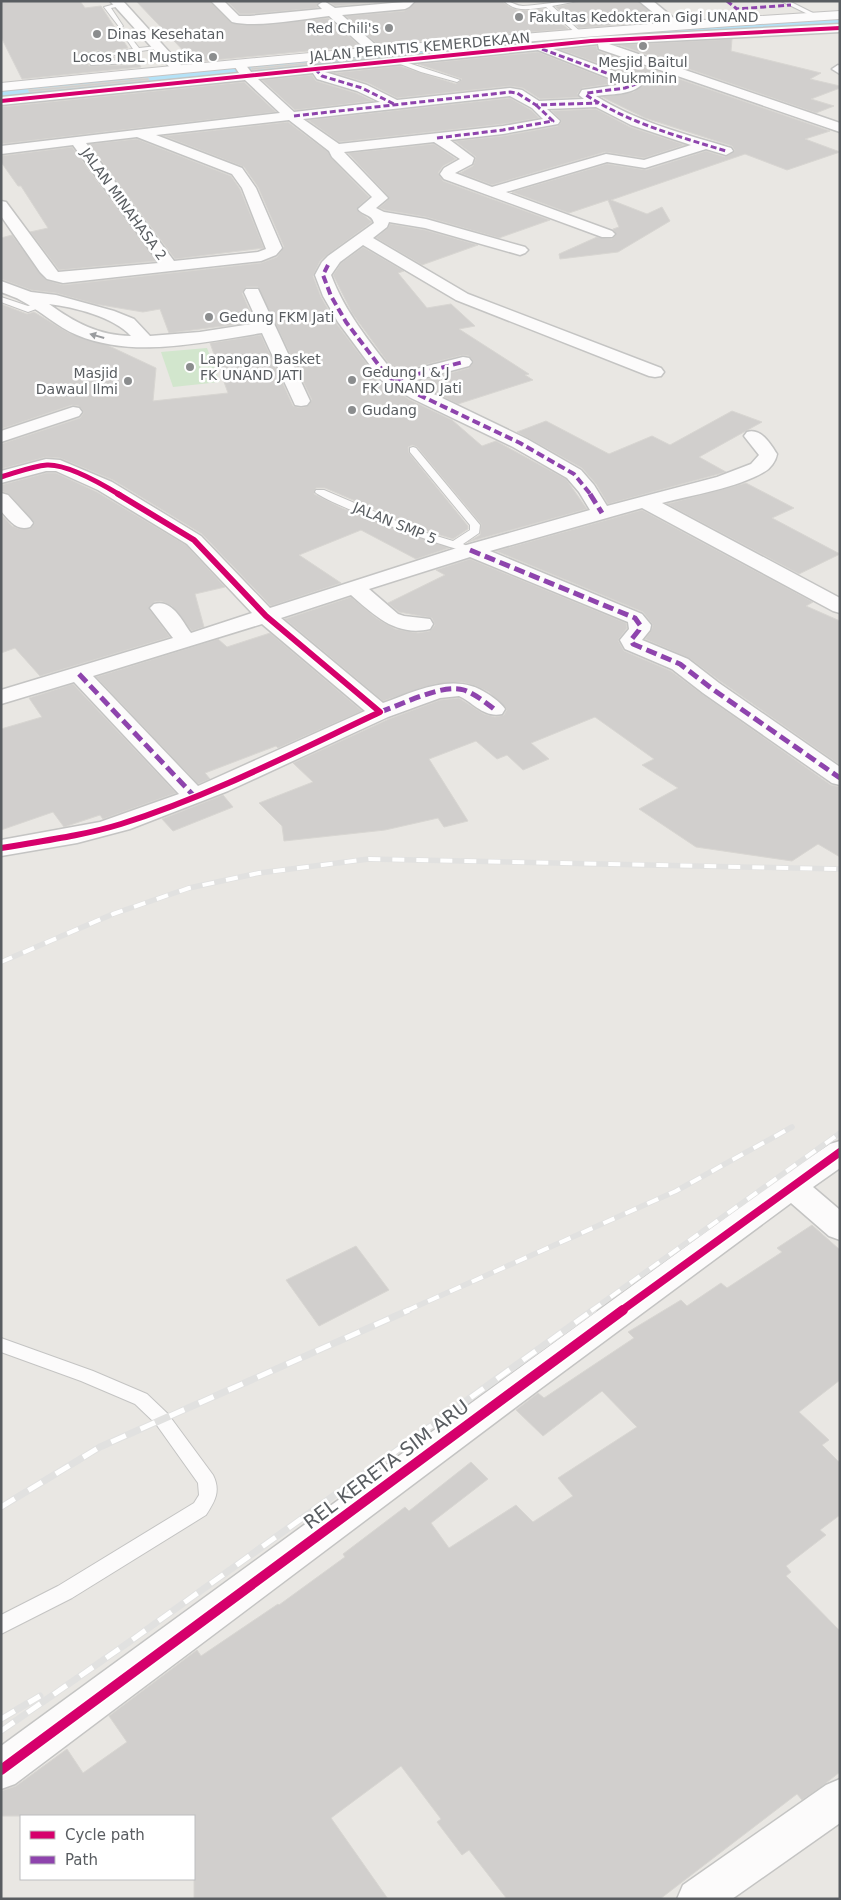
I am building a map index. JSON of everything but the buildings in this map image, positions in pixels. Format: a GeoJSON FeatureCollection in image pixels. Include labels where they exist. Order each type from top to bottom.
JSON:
{"type":"FeatureCollection","features":[{"type":"Feature","properties":{"kind":"main road","name":"JALAN PERINTIS KEMERDEKAAN"},"geometry":{"type":"LineString","coordinates":[[1,87],[178,69],[243,70],[374,50],[579,32],[840,16]]}},
{"type":"Feature","properties":{"kind":"street"},"geometry":{"type":"LineString","coordinates":[[218,1],[236,19],[243,20],[405,5],[409,1]]}},
{"type":"Feature","properties":{"kind":"street"},"geometry":{"type":"LineString","coordinates":[[320,1],[374,50]]}},
{"type":"Feature","properties":{"kind":"street"},"geometry":{"type":"LineString","coordinates":[[645,1],[676,25]]}},
{"type":"Feature","properties":{"kind":"street"},"geometry":{"type":"LineString","coordinates":[[118,3],[178,69]]}},
{"type":"Feature","properties":{"kind":"street"},"geometry":{"type":"LineString","coordinates":[[1,101],[243,70],[315,69],[590,41],[840,28]]}},
{"type":"Feature","properties":{"kind":"street"},"geometry":{"type":"LineString","coordinates":[[590,41],[840,128]]}},
{"type":"Feature","properties":{"kind":"street"},"geometry":{"type":"LineString","coordinates":[[537,47],[636,84],[625,88],[587,93],[586,95],[598,103],[638,124],[726,151]]}},
{"type":"Feature","properties":{"kind":"street"},"geometry":{"type":"LineString","coordinates":[[315,69],[322,76],[362,88],[394,104]]}},
{"type":"Feature","properties":{"kind":"street"},"geometry":{"type":"LineString","coordinates":[[243,70],[294,116],[336,149],[337,154],[381,198],[365,209],[382,219],[382,224],[328,264],[323,275],[331,296],[346,322],[387,376],[417,394],[520,443],[574,474],[602,513]]}},
{"type":"Feature","properties":{"kind":"street"},"geometry":{"type":"LineString","coordinates":[[1,150],[136,132],[513,92],[536,105],[553,120],[502,130],[336,149]]}},
{"type":"Feature","properties":{"kind":"street"},"geometry":{"type":"LineString","coordinates":[[536,105],[598,103]]}},
{"type":"Feature","properties":{"kind":"street"},"geometry":{"type":"LineString","coordinates":[[4,213],[46,269],[54,276],[63,278],[78,278],[261,256],[271,252],[274,248],[249,188],[237,171],[136,132]]}},
{"type":"Feature","properties":{"kind":"street"},"geometry":{"type":"LineString","coordinates":[[436,138],[467,158],[467,161],[449,171],[447,174],[449,176],[607,234]]}},
{"type":"Feature","properties":{"kind":"street","name":"JALAN MINAHASA 2"},"geometry":{"type":"LineString","coordinates":[[77,141],[170,267]]}},
{"type":"Feature","properties":{"kind":"street"},"geometry":{"type":"LineString","coordinates":[[491,192],[606,158],[645,164],[706,145]]}},
{"type":"Feature","properties":{"kind":"street"},"geometry":{"type":"LineString","coordinates":[[378,216],[426,224],[520,250]]}},
{"type":"Feature","properties":{"kind":"street"},"geometry":{"type":"LineString","coordinates":[[362,238],[462,296],[655,372]]}},
{"type":"Feature","properties":{"kind":"street"},"geometry":{"type":"LineString","coordinates":[[1,286],[42,301],[108,314],[128,323],[145,341]]}},
{"type":"Feature","properties":{"kind":"street"},"geometry":{"type":"LineString","coordinates":[[252,292],[301,401]]}},
{"type":"Feature","properties":{"kind":"street"},"geometry":{"type":"LineString","coordinates":[[42,301],[68,324],[86,333],[105,339],[145,341],[267,327]]}},
{"type":"Feature","properties":{"kind":"street"},"geometry":{"type":"LineString","coordinates":[[394,380],[463,362]]}},
{"type":"Feature","properties":{"kind":"street"},"geometry":{"type":"LineString","coordinates":[[1,437],[73,412]]}},
{"type":"Feature","properties":{"kind":"street"},"geometry":{"type":"LineString","coordinates":[[1,420],[19,430]]}},
{"type":"Feature","properties":{"kind":"street"},"geometry":{"type":"LineString","coordinates":[[1,697],[355,588],[462,548],[724,481],[758,468],[767,459],[768,454],[752,436]]}},
{"type":"Feature","properties":{"kind":"street"},"geometry":{"type":"LineString","coordinates":[[1,476],[39,466],[56,465],[105,486],[194,540],[266,616],[380,712]]}},
{"type":"Feature","properties":{"kind":"street"},"geometry":{"type":"LineString","coordinates":[[1,499],[24,523]]}},
{"type":"Feature","properties":{"kind":"street"},"geometry":{"type":"LineString","coordinates":[[645,502],[840,607]]}},
{"type":"Feature","properties":{"kind":"street"},"geometry":{"type":"LineString","coordinates":[[462,548],[635,618],[640,625],[639,630],[631,640],[633,644],[680,664],[711,688],[840,778]]}},
{"type":"Feature","properties":{"kind":"street"},"geometry":{"type":"LineString","coordinates":[[355,588],[398,622],[422,624]]}},
{"type":"Feature","properties":{"kind":"street"},"geometry":{"type":"LineString","coordinates":[[160,608],[186,641]]}},
{"type":"Feature","properties":{"kind":"street"},"geometry":{"type":"LineString","coordinates":[[79,674],[194,796]]}},
{"type":"Feature","properties":{"kind":"street"},"geometry":{"type":"LineString","coordinates":[[1,848],[119,825],[194,796],[380,712],[436,692],[460,689],[470,693],[494,710]]}},
{"type":"Feature","properties":{"kind":"street","name":"REL KERETA SIM ARU"},"geometry":{"type":"LineString","coordinates":[[1,1770],[524,1382],[840,1152]]}},
{"type":"Feature","properties":{"kind":"street"},"geometry":{"type":"LineString","coordinates":[[791,1186],[840,1228]]}},
{"type":"Feature","properties":{"kind":"street"},"geometry":{"type":"LineString","coordinates":[[697,1899],[840,1799]]}},
{"type":"Feature","properties":{"kind":"lane"},"geometry":{"type":"LineString","coordinates":[[507,1],[518,8],[549,6],[575,1]]}},
{"type":"Feature","properties":{"kind":"lane"},"geometry":{"type":"LineString","coordinates":[[784,1],[818,17]]}},
{"type":"Feature","properties":{"kind":"lane"},"geometry":{"type":"LineString","coordinates":[[118,3],[107,7],[137,50]]}},
{"type":"Feature","properties":{"kind":"lane"},"geometry":{"type":"LineString","coordinates":[[549,6],[579,32]]}},
{"type":"Feature","properties":{"kind":"lane"},"geometry":{"type":"LineString","coordinates":[[114,53],[158,48]]}},
{"type":"Feature","properties":{"kind":"lane"},"geometry":{"type":"LineString","coordinates":[[99,54],[89,56],[93,64],[132,61],[134,59],[130,51]]}},
{"type":"Feature","properties":{"kind":"lane"},"geometry":{"type":"LineString","coordinates":[[397,61],[457,80]]}},
{"type":"Feature","properties":{"kind":"lane"},"geometry":{"type":"LineString","coordinates":[[1,299],[25,308],[42,301]]}},
{"type":"Feature","properties":{"kind":"lane"},"geometry":{"type":"LineString","coordinates":[[413,450],[475,525],[475,531],[462,548]]}},
{"type":"Feature","properties":{"kind":"lane","name":"JALAN SMP 5"},"geometry":{"type":"LineString","coordinates":[[320,492],[462,548]]}},
{"type":"Feature","properties":{"kind":"lane"},"geometry":{"type":"LineString","coordinates":[[1,1345],[87,1376],[141,1399],[162,1419],[207,1481],[208,1496],[200,1510],[65,1592],[1,1625]]}},
{"type":"Feature","properties":{"kind":"green space","name":"Lapangan Basket FK UNAND JATI"},"geometry":{"type":"Polygon","coordinates":[[[207,348],[220,382],[173,387],[161,352],[207,348]]]}},
{"type":"Feature","properties":{"kind":"waterway"},"geometry":{"type":"LineString","coordinates":[[1,95],[564,39],[840,23]]}},
{"type":"Feature","properties":{"kind":"railway"},"geometry":{"type":"LineString","coordinates":[[1,962],[113,914],[189,888],[259,873],[369,859],[840,869]]}},
{"type":"Feature","properties":{"kind":"railway"},"geometry":{"type":"LineString","coordinates":[[406,1311],[676,1191],[792,1127]]}},
{"type":"Feature","properties":{"kind":"railway"},"geometry":{"type":"LineString","coordinates":[[591,1311],[840,1133]]}},
{"type":"Feature","properties":{"kind":"railway"},"geometry":{"type":"LineString","coordinates":[[1,1507],[100,1447],[409,1310]]}},
{"type":"Feature","properties":{"kind":"railway"},"geometry":{"type":"LineString","coordinates":[[1,1731],[132,1640],[593,1310]]}},
{"type":"Feature","properties":{"kind":"railway"},"geometry":{"type":"LineString","coordinates":[[1,1719],[40,1696]]}},
{"type":"Feature","properties":{"kind":"marked path"},"geometry":{"type":"LineString","coordinates":[[727,1],[737,9],[791,5]]}},
{"type":"Feature","properties":{"kind":"marked path"},"geometry":{"type":"LineString","coordinates":[[542,49],[636,84],[625,88],[587,93],[586,95],[602,105],[653,129],[726,151]]}},
{"type":"Feature","properties":{"kind":"marked path"},"geometry":{"type":"LineString","coordinates":[[315,69],[322,76],[362,88],[394,104]]}},
{"type":"Feature","properties":{"kind":"marked path"},"geometry":{"type":"LineString","coordinates":[[294,116],[510,92],[517,93],[536,105],[598,103]]}},
{"type":"Feature","properties":{"kind":"marked path"},"geometry":{"type":"LineString","coordinates":[[437,138],[503,130],[553,121],[536,105]]}},
{"type":"Feature","properties":{"kind":"marked path"},"geometry":{"type":"LineString","coordinates":[[328,265],[323,275],[331,296],[346,322],[387,376],[417,394],[520,443],[574,474],[587,489],[602,513]]}},
{"type":"Feature","properties":{"kind":"marked path"},"geometry":{"type":"LineString","coordinates":[[395,380],[463,362]]}},
{"type":"Feature","properties":{"kind":"marked path"},"geometry":{"type":"LineString","coordinates":[[470,550],[635,618],[640,625],[639,630],[631,640],[633,644],[680,664],[711,688],[840,778]]}},
{"type":"Feature","properties":{"kind":"marked path"},"geometry":{"type":"LineString","coordinates":[[79,674],[194,796]]}},
{"type":"Feature","properties":{"kind":"marked path"},"geometry":{"type":"LineString","coordinates":[[380,712],[432,693],[452,689],[469,692],[494,709]]}},
{"type":"Feature","properties":{"kind":"cycle path"},"geometry":{"type":"LineString","coordinates":[[1,101],[591,41],[840,28]]}},
{"type":"Feature","properties":{"kind":"cycle path"},"geometry":{"type":"LineString","coordinates":[[1,477],[46,465],[60,466],[105,486],[194,540],[266,616],[380,712],[252,772],[187,800],[121,824],[92,832],[1,848]]}},
{"type":"Feature","properties":{"kind":"cycle path"},"geometry":{"type":"LineString","coordinates":[[1,1770],[524,1382],[840,1152]]}},
{"type":"Feature","properties":{"kind":"place","name":"Fakultas Kedokteran Gigi UNAND"},"geometry":{"type":"Point","coordinates":[519,17]}},
{"type":"Feature","properties":{"kind":"place","name":"Red Chili's"},"geometry":{"type":"Point","coordinates":[389,28]}},
{"type":"Feature","properties":{"kind":"place","name":"Dinas Kesehatan"},"geometry":{"type":"Point","coordinates":[97,34]}},
{"type":"Feature","properties":{"kind":"place","name":"Mesjid Baitul Mukminin"},"geometry":{"type":"Point","coordinates":[643,46]}},
{"type":"Feature","properties":{"kind":"place","name":"Locos NBL Mustika"},"geometry":{"type":"Point","coordinates":[213,57]}},
{"type":"Feature","properties":{"kind":"place","name":"Gedung FKM Jati"},"geometry":{"type":"Point","coordinates":[209,317]}},
{"type":"Feature","properties":{"kind":"place","name":"Lapangan Basket FK UNAND JATI"},"geometry":{"type":"Point","coordinates":[190,367]}},
{"type":"Feature","properties":{"kind":"place","name":"Gedung I & J FK UNAND Jati"},"geometry":{"type":"Point","coordinates":[352,380]}},
{"type":"Feature","properties":{"kind":"place","name":"Masjid Dawaul Ilmi"},"geometry":{"type":"Point","coordinates":[128,381]}},
{"type":"Feature","properties":{"kind":"place","name":"Gudang"},"geometry":{"type":"Point","coordinates":[352,410]}}]}
